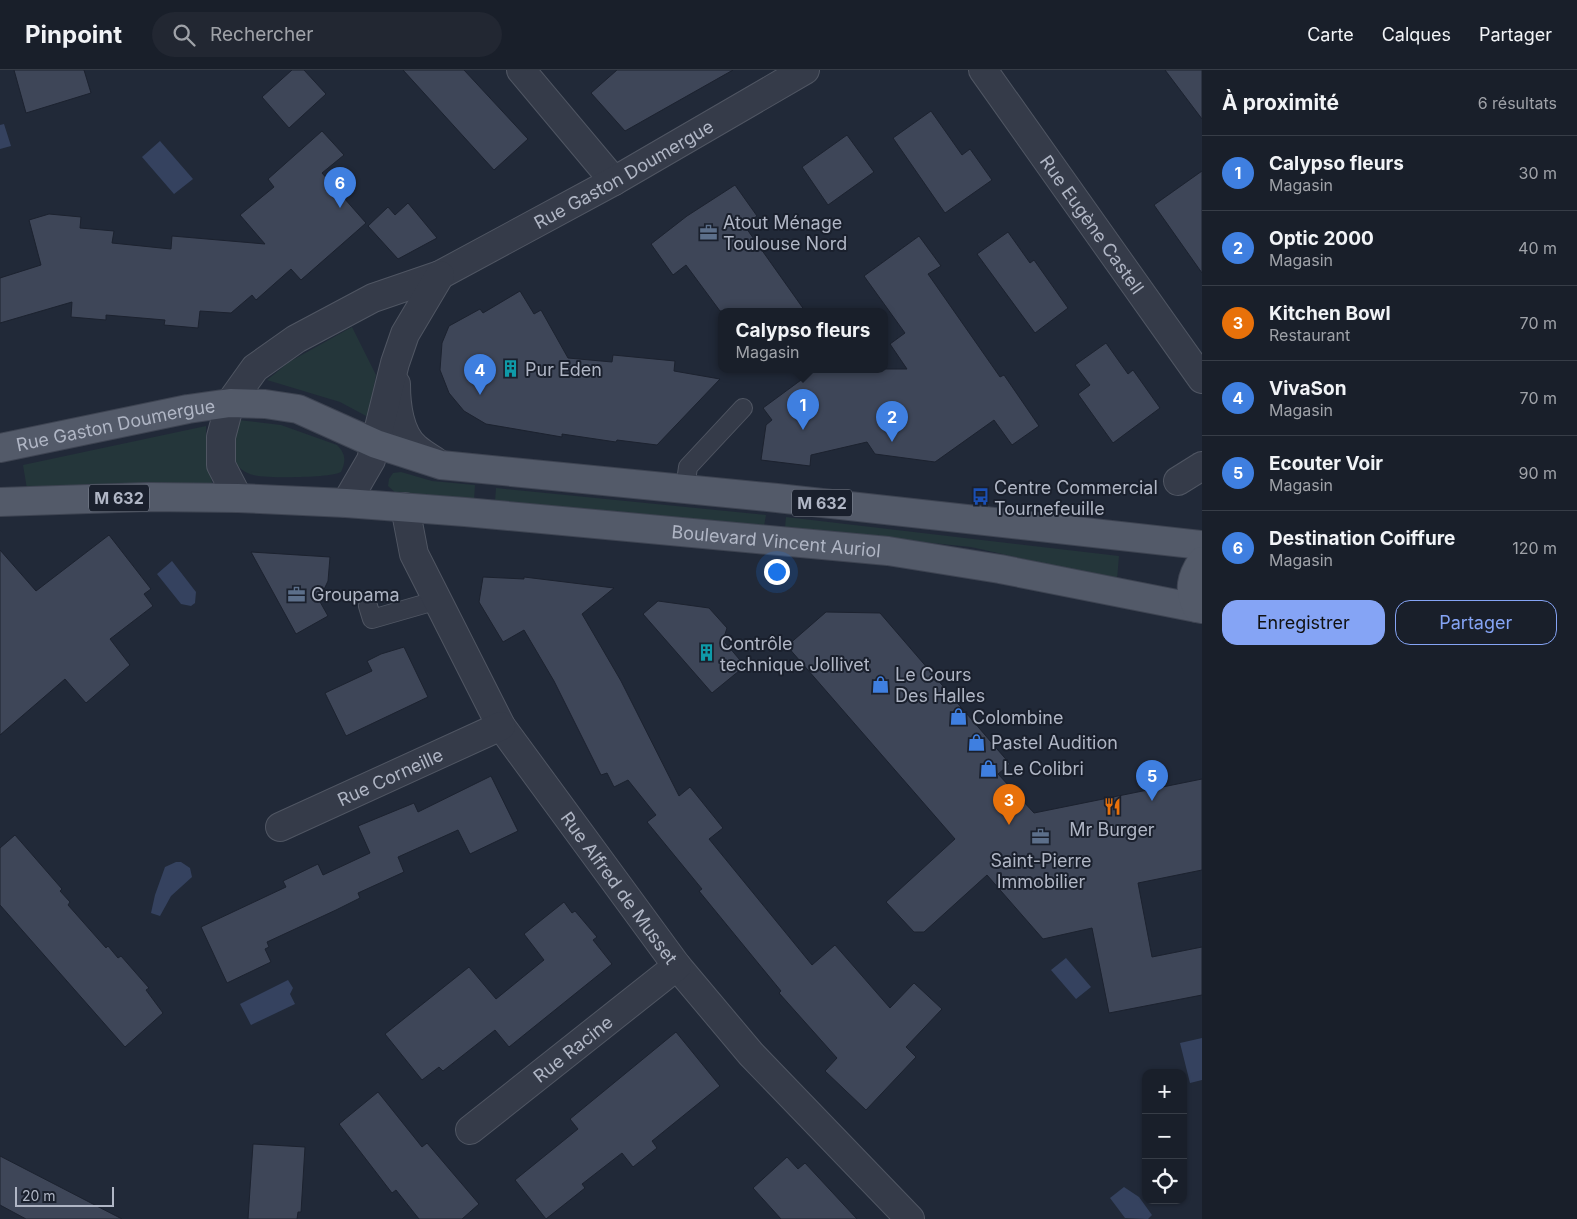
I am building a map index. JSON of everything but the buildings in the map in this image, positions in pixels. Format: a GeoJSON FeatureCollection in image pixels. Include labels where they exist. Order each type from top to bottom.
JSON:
{"type":"FeatureCollection","features":[{"type":"Feature","properties":{"kind":"main road","name":"M 632"},"geometry":{"type":"LineString","coordinates":[[230,403],[266,404],[298,409],[376,444],[441,465],[685,489],[1202,545]]}},
{"type":"Feature","properties":{"kind":"main road","name":"Rue Gaston Doumergue"},"geometry":{"type":"LineString","coordinates":[[0,448],[188,409],[230,403]]}},
{"type":"Feature","properties":{"kind":"main road","name":"M 632"},"geometry":{"type":"LineString","coordinates":[[0,502],[148,497],[238,498],[346,503]]}},
{"type":"Feature","properties":{"kind":"main road","name":"Boulevard Vincent Auriol"},"geometry":{"type":"LineString","coordinates":[[346,503],[888,550],[1010,571],[1200,608]]}},
{"type":"Feature","properties":{"kind":"main road"},"geometry":{"type":"LineString","coordinates":[[1200,608],[1191,596],[1194,572],[1202,561]]}},
{"type":"Feature","properties":{"kind":"street"},"geometry":{"type":"LineString","coordinates":[[521,70],[614,181]]}},
{"type":"Feature","properties":{"kind":"street","name":"Rue Gaston Doumergue"},"geometry":{"type":"LineString","coordinates":[[238,498],[221,465],[221,437],[230,403],[255,368],[296,339],[373,298],[440,275],[614,181],[805,70]]}},
{"type":"Feature","properties":{"kind":"street","name":"Rue Eugène Castell"},"geometry":{"type":"LineString","coordinates":[[983,70],[1202,379]]}},
{"type":"Feature","properties":{"kind":"street"},"geometry":{"type":"LineString","coordinates":[[346,503],[371,460],[395,363],[405,334],[440,275]]}},
{"type":"Feature","properties":{"kind":"street"},"geometry":{"type":"LineString","coordinates":[[395,363],[396,402],[405,432],[414,447],[441,465]]}},
{"type":"Feature","properties":{"kind":"street"},"geometry":{"type":"LineString","coordinates":[[1178,481],[1202,466]]}},
{"type":"Feature","properties":{"kind":"street","name":"Rue Alfred de Musset"},"geometry":{"type":"LineString","coordinates":[[405,507],[414,554],[501,726],[677,966],[751,1054],[910,1219]]}},
{"type":"Feature","properties":{"kind":"street","name":"Rue Corneille"},"geometry":{"type":"LineString","coordinates":[[280,827],[501,726]]}},
{"type":"Feature","properties":{"kind":"street","name":"Rue Racine"},"geometry":{"type":"LineString","coordinates":[[470,1130],[677,966]]}},
{"type":"Feature","properties":{"kind":"lane"},"geometry":{"type":"LineString","coordinates":[[685,489],[688,467],[743,408]]}},
{"type":"Feature","properties":{"kind":"lane"},"geometry":{"type":"LineString","coordinates":[[368,606],[372,619],[438,600]]}},
{"type":"Feature","properties":{"kind":"shaded area"},"geometry":{"type":"Polygon","coordinates":[[[352,327],[376,375],[368,417],[340,402],[267,380],[289,362],[352,327]]]}},
{"type":"Feature","properties":{"kind":"shaded area"},"geometry":{"type":"Polygon","coordinates":[[[238,420],[281,425],[337,445],[342,451],[344,458],[341,472],[324,476],[296,477],[267,477],[247,473],[240,468],[234,458],[233,445],[238,420]]]}},
{"type":"Feature","properties":{"kind":"shaded area"},"geometry":{"type":"Polygon","coordinates":[[[206,426],[206,456],[213,487],[27,489],[23,465],[206,426]]]}},
{"type":"Feature","properties":{"kind":"shaded area"},"geometry":{"type":"Polygon","coordinates":[[[401,472],[432,481],[475,485],[474,500],[397,494],[388,486],[389,479],[393,473],[401,472]]]}},
{"type":"Feature","properties":{"kind":"shaded area"},"geometry":{"type":"Polygon","coordinates":[[[496,488],[766,515],[764,526],[495,502],[496,488]]]}},
{"type":"Feature","properties":{"kind":"shaded area"},"geometry":{"type":"Polygon","coordinates":[[[786,517],[1119,556],[1117,580],[971,547],[785,528],[786,517]]]}},
{"type":"Feature","properties":{"kind":"water"},"geometry":{"type":"Polygon","coordinates":[[[4,124],[11,146],[0,149],[0,125],[4,124]]]}},
{"type":"Feature","properties":{"kind":"water"},"geometry":{"type":"Polygon","coordinates":[[[160,141],[193,179],[174,194],[142,157],[160,141]]]}},
{"type":"Feature","properties":{"kind":"water"},"geometry":{"type":"Polygon","coordinates":[[[172,561],[196,592],[195,603],[191,606],[181,604],[157,574],[172,561]]]}},
{"type":"Feature","properties":{"kind":"water"},"geometry":{"type":"Polygon","coordinates":[[[181,862],[190,868],[192,877],[171,896],[160,916],[151,913],[165,867],[181,862]]]}},
{"type":"Feature","properties":{"kind":"water"},"geometry":{"type":"Polygon","coordinates":[[[1066,958],[1091,987],[1076,999],[1051,970],[1066,958]]]}},
{"type":"Feature","properties":{"kind":"water"},"geometry":{"type":"Polygon","coordinates":[[[288,980],[293,988],[290,994],[295,1004],[251,1025],[240,1004],[288,980]]]}},
{"type":"Feature","properties":{"kind":"water"},"geometry":{"type":"Polygon","coordinates":[[[1202,1038],[1202,1080],[1190,1083],[1180,1043],[1202,1038]]]}},
{"type":"Feature","properties":{"kind":"water"},"geometry":{"type":"Polygon","coordinates":[[[1124,1187],[1139,1197],[1142,1204],[1144,1204],[1152,1215],[1148,1219],[1125,1218],[1110,1198],[1124,1187]]]}},
{"type":"Feature","properties":{"kind":"place","name":"Destination Coiffure"},"geometry":{"type":"Point","coordinates":[340,208]}},
{"type":"Feature","properties":{"kind":"place","name":"Atout Ménage Toulouse Nord"},"geometry":{"type":"Point","coordinates":[709,232]}},
{"type":"Feature","properties":{"kind":"place","name":"Pur Eden"},"geometry":{"type":"Point","coordinates":[511,369]}},
{"type":"Feature","properties":{"kind":"place","name":"VivaSon"},"geometry":{"type":"Point","coordinates":[480,395]}},
{"type":"Feature","properties":{"kind":"place","name":"Calypso fleurs"},"geometry":{"type":"Point","coordinates":[803,430]}},
{"type":"Feature","properties":{"kind":"place","name":"Optic 2000"},"geometry":{"type":"Point","coordinates":[892,442]}},
{"type":"Feature","properties":{"kind":"place","name":"Centre Commercial Tournefeuille"},"geometry":{"type":"Point","coordinates":[980,497]}},
{"type":"Feature","properties":{"kind":"place","name":"Groupama"},"geometry":{"type":"Point","coordinates":[297,594]}},
{"type":"Feature","properties":{"kind":"place","name":"Contrôle technique Jollivet"},"geometry":{"type":"Point","coordinates":[706,653]}},
{"type":"Feature","properties":{"kind":"place","name":"Le Cours Des Halles"},"geometry":{"type":"Point","coordinates":[881,684]}},
{"type":"Feature","properties":{"kind":"place","name":"Colombine"},"geometry":{"type":"Point","coordinates":[958,717]}},
{"type":"Feature","properties":{"kind":"place","name":"Pastel Audition"},"geometry":{"type":"Point","coordinates":[977,742]}},
{"type":"Feature","properties":{"kind":"place","name":"Le Colibri"},"geometry":{"type":"Point","coordinates":[989,768]}},
{"type":"Feature","properties":{"kind":"place","name":"Ecouter Voir"},"geometry":{"type":"Point","coordinates":[1152,801]}},
{"type":"Feature","properties":{"kind":"place","name":"Mr Burger"},"geometry":{"type":"Point","coordinates":[1112,806]}},
{"type":"Feature","properties":{"kind":"place","name":"Kitchen Bowl"},"geometry":{"type":"Point","coordinates":[1009,825]}},
{"type":"Feature","properties":{"kind":"place","name":"Saint-Pierre Immobilier"},"geometry":{"type":"Point","coordinates":[1041,837]}}]}
